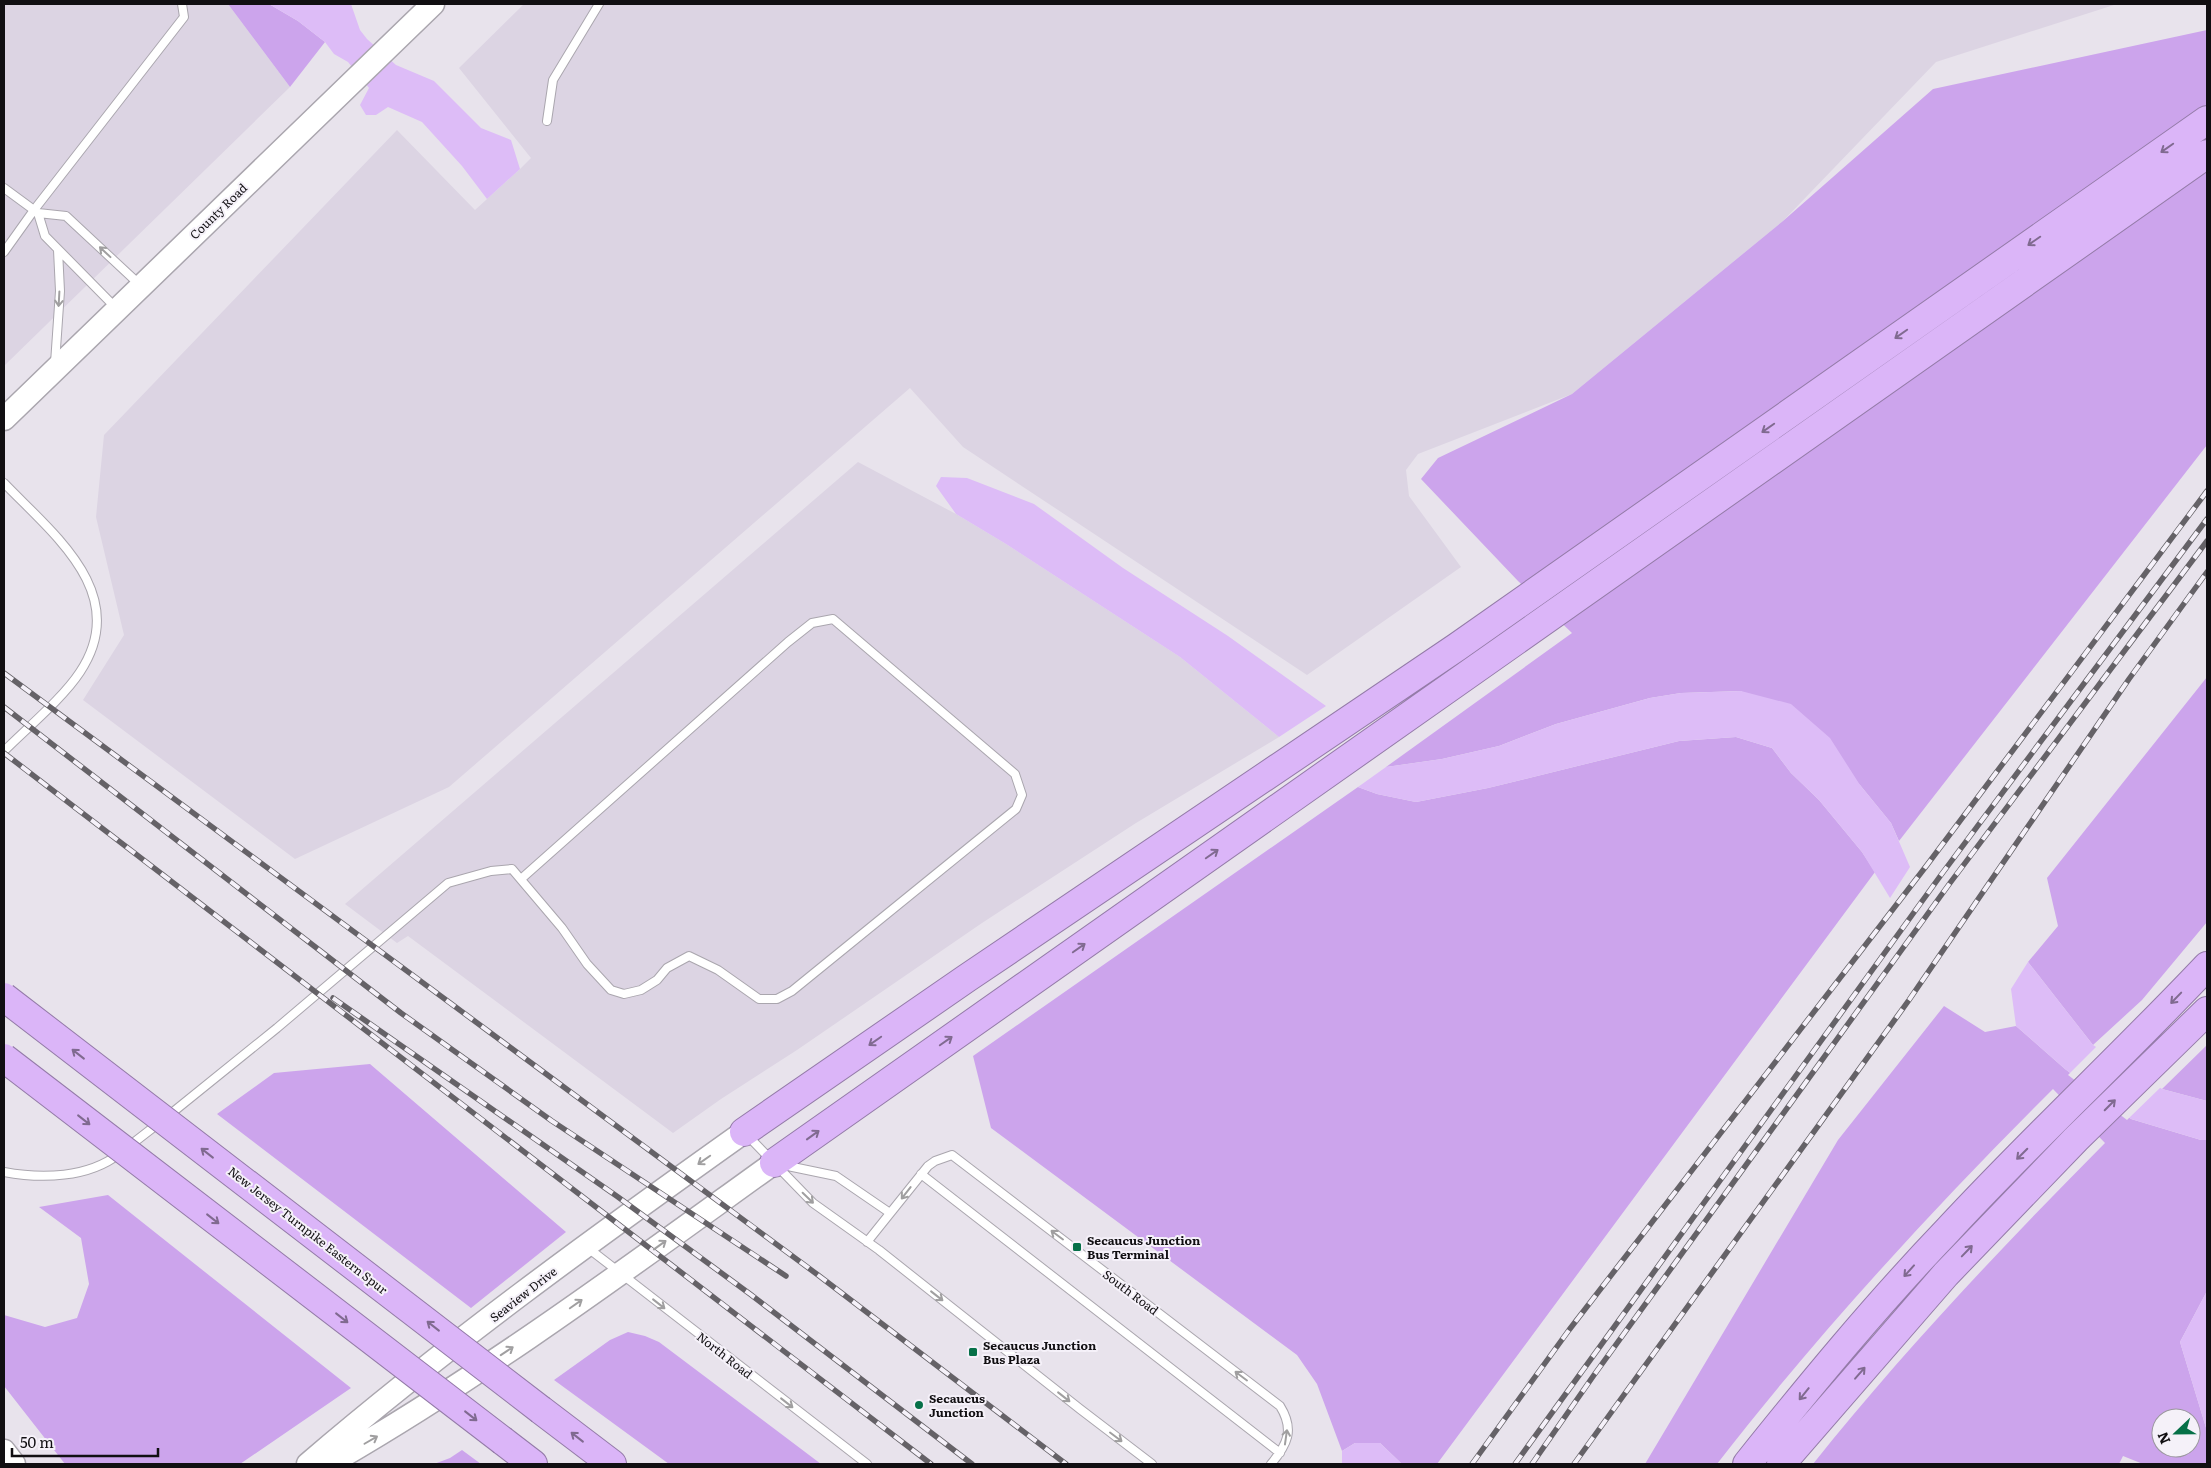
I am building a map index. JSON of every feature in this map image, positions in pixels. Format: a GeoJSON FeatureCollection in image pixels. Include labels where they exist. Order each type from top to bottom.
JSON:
{"type":"FeatureCollection","features":[{"type":"Feature","properties":{"kind":"highway"},"geometry":{"type":"LineString","coordinates":[[744,1132],[1457,647],[2207,120]]}},
{"type":"Feature","properties":{"kind":"highway"},"geometry":{"type":"LineString","coordinates":[[774,1163],[2207,154]]}},
{"type":"Feature","properties":{"kind":"highway"},"geometry":{"type":"LineString","coordinates":[[1747,1464],[1845,1344],[1912,1268],[2207,966]]}},
{"type":"Feature","properties":{"kind":"highway","name":"New Jersey Turnpike Eastern Spur"},"geometry":{"type":"LineString","coordinates":[[4,997],[612,1464]]}},
{"type":"Feature","properties":{"kind":"highway"},"geometry":{"type":"LineString","coordinates":[[1781,1464],[1946,1274],[2076,1139],[2207,1011]]}},
{"type":"Feature","properties":{"kind":"highway"},"geometry":{"type":"LineString","coordinates":[[4,1058],[533,1464]]}},
{"type":"Feature","properties":{"kind":"highway"},"geometry":{"type":"LineString","coordinates":[[1786,1464],[1805,1436]]}},
{"type":"Feature","properties":{"kind":"main road","name":"County Road"},"geometry":{"type":"LineString","coordinates":[[4,419],[433,4]]}},
{"type":"Feature","properties":{"kind":"main road","name":"Seaview Drive"},"geometry":{"type":"LineString","coordinates":[[308,1464],[384,1399],[585,1245],[744,1132]]}},
{"type":"Feature","properties":{"kind":"main road"},"geometry":{"type":"LineString","coordinates":[[329,1464],[400,1423],[620,1274],[774,1163]]}},
{"type":"Feature","properties":{"kind":"main road"},"geometry":{"type":"LineString","coordinates":[[4,1451],[14,1464]]}},
{"type":"Feature","properties":{"kind":"lane"},"geometry":{"type":"LineString","coordinates":[[4,252],[184,17],[182,4]]}},
{"type":"Feature","properties":{"kind":"lane"},"geometry":{"type":"LineString","coordinates":[[547,121],[554,80],[599,4]]}},
{"type":"Feature","properties":{"kind":"lane"},"geometry":{"type":"LineString","coordinates":[[4,188],[36,211],[66,216],[140,286]]}},
{"type":"Feature","properties":{"kind":"lane"},"geometry":{"type":"LineString","coordinates":[[36,211],[45,236],[117,309]]}},
{"type":"Feature","properties":{"kind":"lane"},"geometry":{"type":"LineString","coordinates":[[54,370],[60,291],[58,250]]}},
{"type":"Feature","properties":{"kind":"lane"},"geometry":{"type":"LineString","coordinates":[[4,483],[79,563],[92,589],[96,618],[92,646],[80,672],[4,752]]}},
{"type":"Feature","properties":{"kind":"lane"},"geometry":{"type":"LineString","coordinates":[[4,1172],[53,1175],[81,1172],[106,1164],[277,1028],[448,883],[491,871],[512,869],[562,928],[587,964],[611,990],[624,994],[641,990],[657,980],[667,968],[689,956],[718,970],[759,999],[777,999],[792,991],[1016,810],[1022,795],[1015,774],[833,619],[812,623],[788,642],[521,879]]}},
{"type":"Feature","properties":{"kind":"lane"},"geometry":{"type":"LineString","coordinates":[[744,1132],[813,1203],[867,1242],[1152,1464]]}},
{"type":"Feature","properties":{"kind":"lane","name":"South Road"},"geometry":{"type":"LineString","coordinates":[[867,1242],[921,1174],[935,1161],[952,1155],[1280,1406],[1286,1419],[1288,1437],[1280,1453],[1271,1464]]}},
{"type":"Feature","properties":{"kind":"lane"},"geometry":{"type":"LineString","coordinates":[[774,1163],[836,1176],[890,1213]]}},
{"type":"Feature","properties":{"kind":"lane"},"geometry":{"type":"LineString","coordinates":[[921,1174],[1280,1453]]}},
{"type":"Feature","properties":{"kind":"lane","name":"North Road"},"geometry":{"type":"LineString","coordinates":[[585,1245],[867,1464]]}},
{"type":"Feature","properties":{"kind":"shaded area"},"geometry":{"type":"Polygon","coordinates":[[[4,4],[228,4],[290,87],[4,366],[4,4]]]}},
{"type":"Feature","properties":{"kind":"shaded area"},"geometry":{"type":"Polygon","coordinates":[[[228,4],[269,4],[298,21],[325,42],[290,87],[228,4]]]}},
{"type":"Feature","properties":{"kind":"shaded area"},"geometry":{"type":"Polygon","coordinates":[[[269,4],[351,4],[360,30],[367,39],[396,65],[434,81],[481,128],[511,140],[520,169],[487,199],[462,166],[422,122],[388,107],[376,115],[366,115],[360,105],[369,88],[348,62],[334,54],[325,42],[298,21],[269,4]]]}},
{"type":"Feature","properties":{"kind":"shaded area"},"geometry":{"type":"Polygon","coordinates":[[[524,4],[2117,4],[1936,62],[1783,221],[1572,394],[1418,454],[1406,470],[1409,496],[1461,567],[1307,675],[963,447],[910,388],[449,787],[295,859],[83,700],[124,635],[96,517],[104,435],[397,130],[475,210],[531,158],[459,68],[524,4]]]}},
{"type":"Feature","properties":{"kind":"shaded area"},"geometry":{"type":"Polygon","coordinates":[[[2207,30],[2207,445],[1899,841],[1891,823],[1860,785],[1741,691],[1681,693],[1650,698],[1556,724],[1499,746],[1442,759],[1386,767],[1572,633],[1518,581],[1421,479],[1438,458],[1572,394],[1783,221],[1933,89],[2207,30]]]}},
{"type":"Feature","properties":{"kind":"shaded area"},"geometry":{"type":"Polygon","coordinates":[[[858,462],[956,514],[1006,544],[1180,657],[1279,737],[1136,823],[982,923],[673,1133],[408,936],[397,943],[345,904],[858,462]]]}},
{"type":"Feature","properties":{"kind":"shaded area"},"geometry":{"type":"Polygon","coordinates":[[[941,477],[967,478],[1034,504],[1123,568],[1228,636],[1326,706],[1279,737],[1180,657],[1006,544],[956,514],[936,486],[941,477]]]}},
{"type":"Feature","properties":{"kind":"shaded area"},"geometry":{"type":"Polygon","coordinates":[[[2207,677],[2207,922],[2142,1000],[2093,1045],[2028,962],[2058,926],[2047,878],[2207,677]]]}},
{"type":"Feature","properties":{"kind":"shaded area"},"geometry":{"type":"Polygon","coordinates":[[[1741,691],[1791,704],[1830,738],[1860,785],[1891,823],[1910,867],[1890,898],[1862,852],[1819,800],[1791,773],[1772,748],[1736,737],[1679,741],[1488,788],[1416,802],[1377,794],[1358,787],[1386,767],[1442,759],[1499,746],[1556,724],[1650,698],[1681,693],[1741,691]]]}},
{"type":"Feature","properties":{"kind":"shaded area"},"geometry":{"type":"Polygon","coordinates":[[[1736,737],[1772,748],[1791,773],[1819,800],[1862,852],[1875,872],[1437,1464],[1402,1464],[1380,1443],[1355,1443],[1342,1451],[1317,1384],[1297,1355],[991,1128],[973,1056],[1358,787],[1377,794],[1416,802],[1488,788],[1679,741],[1736,737]]]}},
{"type":"Feature","properties":{"kind":"shaded area"},"geometry":{"type":"Polygon","coordinates":[[[2028,962],[2093,1045],[2162,1089],[2207,1101],[2207,1140],[2201,1140],[2131,1119],[2065,1069],[2016,1026],[2011,989],[2028,962]]]}},
{"type":"Feature","properties":{"kind":"shaded area"},"geometry":{"type":"Polygon","coordinates":[[[1944,1006],[1985,1032],[2016,1026],[2065,1069],[2131,1119],[2201,1140],[2207,1140],[2207,1291],[2180,1342],[2200,1408],[2151,1408],[2151,1458],[2201,1458],[2201,1411],[2207,1431],[2207,1464],[2143,1464],[2123,1456],[2119,1464],[1813,1464],[1918,1339],[2105,1143],[2053,1089],[1879,1271],[1796,1366],[1717,1464],[1645,1464],[1838,1140],[1944,1006]]]}},
{"type":"Feature","properties":{"kind":"shaded area"},"geometry":{"type":"Polygon","coordinates":[[[2207,1045],[2207,1101],[2162,1089],[2207,1045]]]}},
{"type":"Feature","properties":{"kind":"shaded area"},"geometry":{"type":"Polygon","coordinates":[[[370,1064],[566,1232],[471,1308],[217,1114],[274,1073],[370,1064]]]}},
{"type":"Feature","properties":{"kind":"shaded area"},"geometry":{"type":"Polygon","coordinates":[[[108,1195],[351,1388],[240,1464],[65,1464],[4,1386],[4,1315],[45,1327],[77,1318],[89,1284],[81,1238],[39,1207],[108,1195]]]}},
{"type":"Feature","properties":{"kind":"shaded area"},"geometry":{"type":"Polygon","coordinates":[[[2207,1291],[2207,1431],[2201,1408],[2180,1342],[2207,1291]]]}},
{"type":"Feature","properties":{"kind":"shaded area"},"geometry":{"type":"Polygon","coordinates":[[[628,1332],[659,1342],[821,1464],[669,1464],[554,1380],[610,1340],[628,1332]]]}},
{"type":"Feature","properties":{"kind":"shaded area"},"geometry":{"type":"Polygon","coordinates":[[[1355,1443],[1380,1443],[1402,1464],[1342,1464],[1342,1451],[1355,1443]]]}},
{"type":"Feature","properties":{"kind":"shaded area"},"geometry":{"type":"Polygon","coordinates":[[[462,1450],[481,1464],[434,1464],[450,1458],[462,1450]]]}},
{"type":"Feature","properties":{"kind":"pier"},"geometry":{"type":"Polygon","coordinates":[[[2098,1045],[2162,1086],[2127,1120],[2068,1075],[2098,1045]]]}},
{"type":"Feature","properties":{"kind":"railway"},"geometry":{"type":"LineString","coordinates":[[1472,1464],[1569,1330],[1927,865],[2207,491]]}},
{"type":"Feature","properties":{"kind":"railway"},"geometry":{"type":"LineString","coordinates":[[1515,1464],[1941,875],[2207,519]]}},
{"type":"Feature","properties":{"kind":"railway"},"geometry":{"type":"LineString","coordinates":[[1532,1464],[1594,1375],[1950,883],[2207,541]]}},
{"type":"Feature","properties":{"kind":"railway"},"geometry":{"type":"LineString","coordinates":[[1574,1464],[1909,1000],[2129,679],[2207,572]]}},
{"type":"Feature","properties":{"kind":"railway"},"geometry":{"type":"LineString","coordinates":[[4,673],[818,1275],[1066,1464]]}},
{"type":"Feature","properties":{"kind":"railway"},"geometry":{"type":"LineString","coordinates":[[4,707],[401,1013],[552,1121],[786,1276]]}},
{"type":"Feature","properties":{"kind":"railway"},"geometry":{"type":"LineString","coordinates":[[4,753],[931,1464]]}},
{"type":"Feature","properties":{"kind":"railway"},"geometry":{"type":"LineString","coordinates":[[333,998],[618,1197],[750,1294],[972,1464]]}},
{"type":"Feature","properties":{"kind":"place","name":"Secaucus Junction Bus Terminal"},"geometry":{"type":"Point","coordinates":[1077,1247]}},
{"type":"Feature","properties":{"kind":"place","name":"Secaucus Junction Bus Plaza"},"geometry":{"type":"Point","coordinates":[973,1352]}},
{"type":"Feature","properties":{"kind":"place","name":"Secaucus Junction"},"geometry":{"type":"Point","coordinates":[919,1405]}}]}
